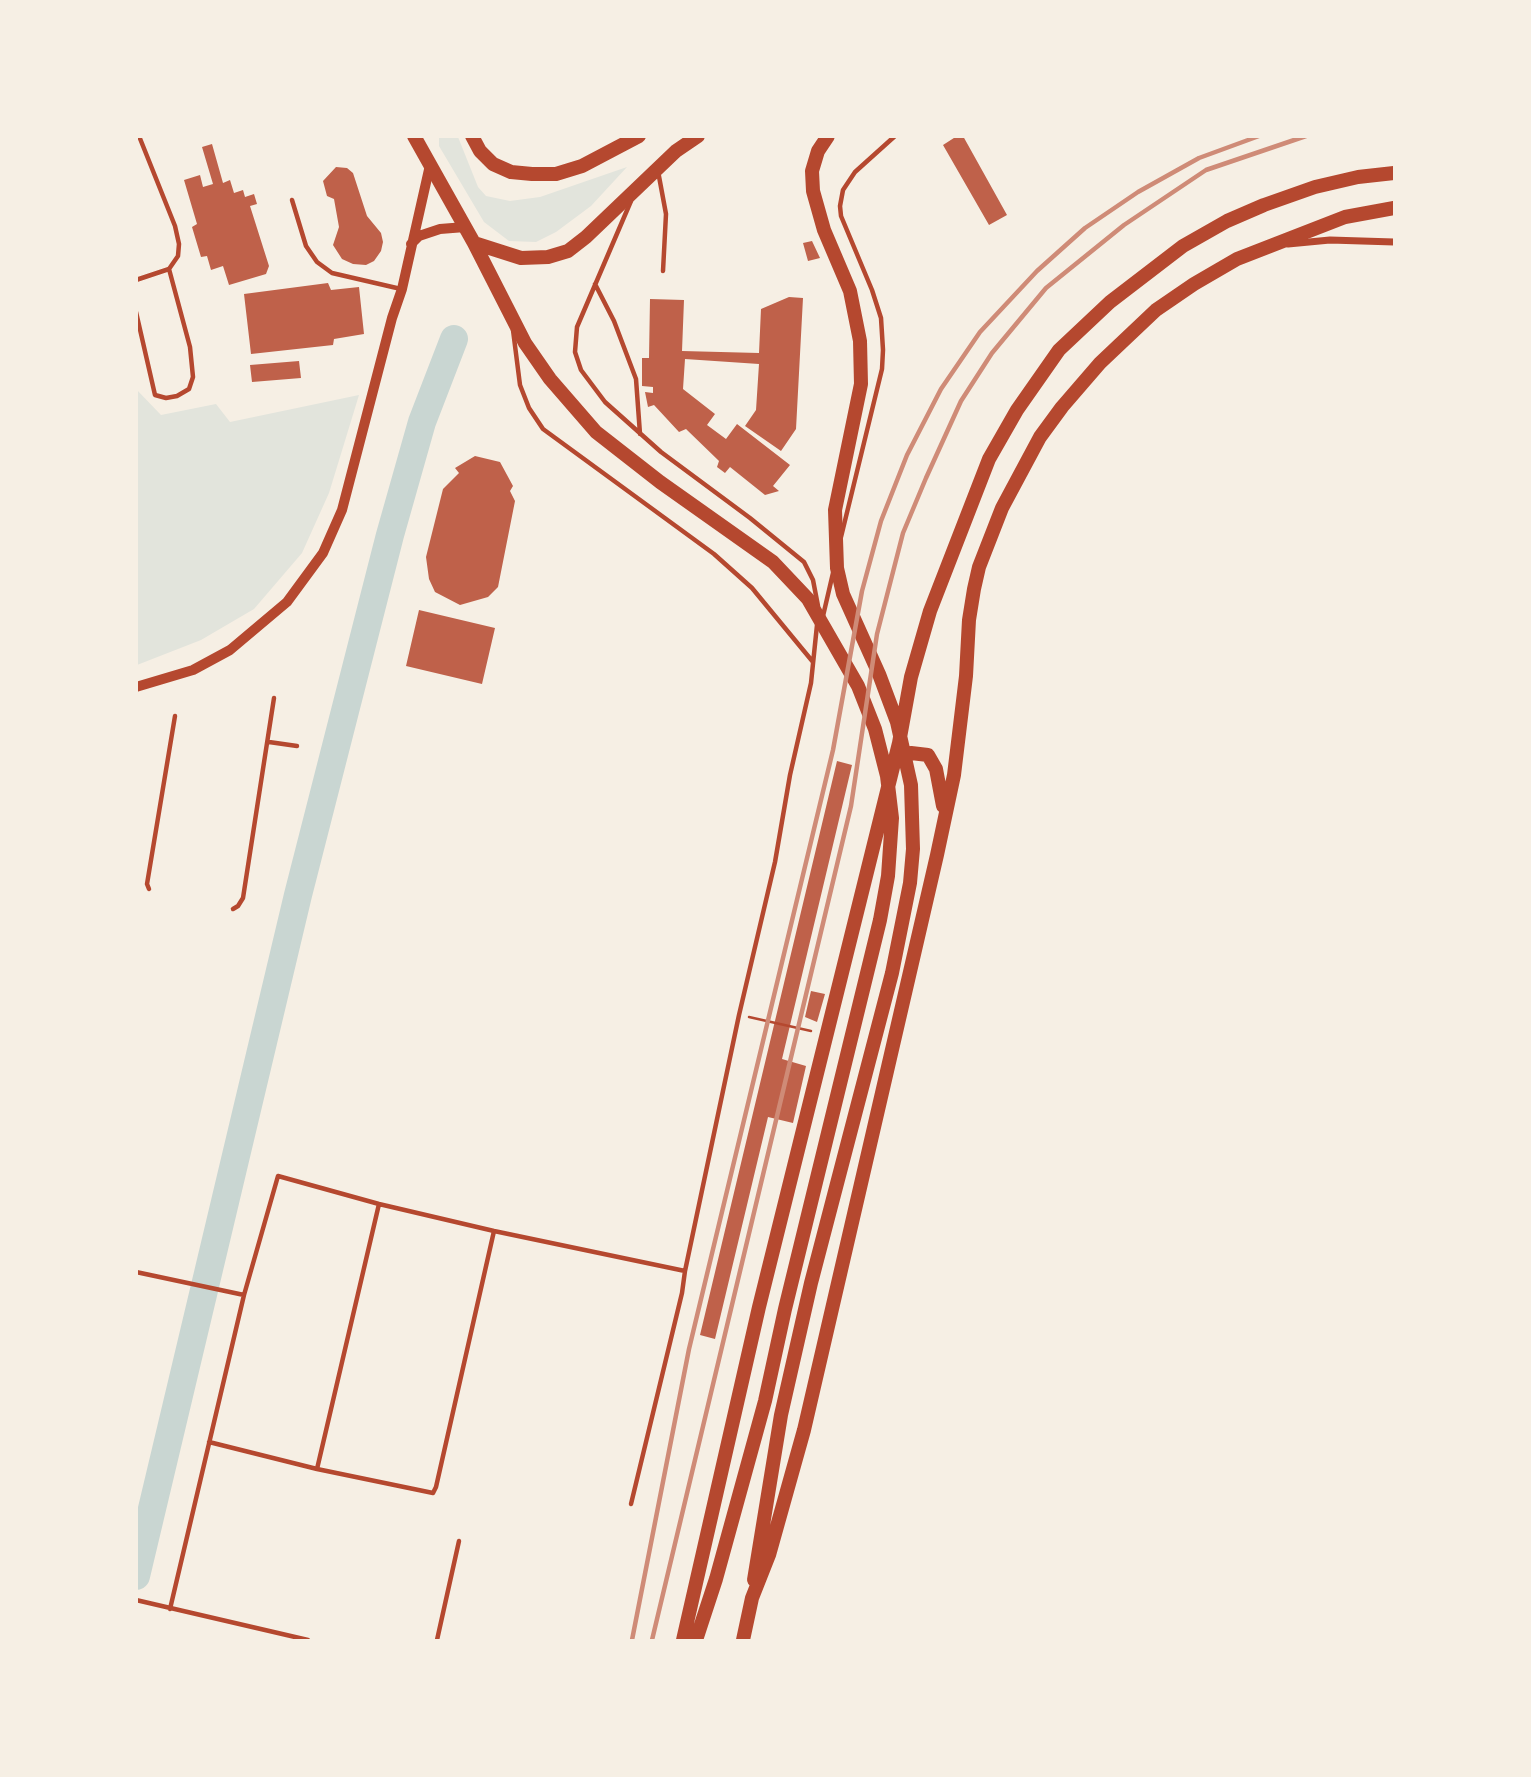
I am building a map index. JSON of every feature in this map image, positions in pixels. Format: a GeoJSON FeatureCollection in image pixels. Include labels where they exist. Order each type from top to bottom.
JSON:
{"type":"FeatureCollection","features":[{"type":"Feature","properties":{"kind":"main road"},"geometry":{"type":"LineString","coordinates":[[414,136],[474,243],[525,343],[550,379],[596,432],[660,482],[772,562],[796,585],[822,622],[849,669],[875,729],[887,776],[892,818],[888,876],[880,920],[765,1401],[716,1579],[696,1640]]}},
{"type":"Feature","properties":{"kind":"main road"},"geometry":{"type":"LineString","coordinates":[[422,136],[427,158]]}},
{"type":"Feature","properties":{"kind":"main road"},"geometry":{"type":"LineString","coordinates":[[472,136],[493,164],[511,172],[556,174],[582,166],[639,136]]}},
{"type":"Feature","properties":{"kind":"main road"},"geometry":{"type":"LineString","coordinates":[[474,243],[521,258],[548,257],[568,251],[676,152],[698,136]]}},
{"type":"Feature","properties":{"kind":"main road"},"geometry":{"type":"LineString","coordinates":[[743,1640],[781,1415],[811,1283],[891,973],[910,883],[913,849],[911,785],[899,730],[879,674],[843,594],[838,568],[835,510],[861,384],[860,341],[850,291],[824,230],[813,191],[812,171],[818,151],[828,136]]}},
{"type":"Feature","properties":{"kind":"main road"},"geometry":{"type":"LineString","coordinates":[[683,1640],[759,1307],[893,766],[911,677],[930,611],[989,459],[1017,410],[1059,350],[1142,276],[1183,246],[1227,221],[1315,187],[1358,177],[1395,173]]}},
{"type":"Feature","properties":{"kind":"main road"},"geometry":{"type":"LineString","coordinates":[[752,1598],[769,1555],[804,1430],[937,855],[954,775],[966,676],[969,620],[979,567],[1003,508],[1040,437],[1100,363],[1156,310],[1237,259],[1345,217],[1395,208]]}},
{"type":"Feature","properties":{"kind":"main road"},"geometry":{"type":"LineString","coordinates":[[893,766],[911,753],[928,755],[933,761],[939,780],[943,818]]}},
{"type":"Feature","properties":{"kind":"street"},"geometry":{"type":"LineString","coordinates":[[136,687],[193,670],[230,650],[278,611],[311,572],[333,535],[402,289],[427,158]]}},
{"type":"Feature","properties":{"kind":"street"},"geometry":{"type":"LineString","coordinates":[[411,244],[419,236],[439,229],[465,227]]}},
{"type":"Feature","properties":{"kind":"street"},"geometry":{"type":"LineString","coordinates":[[1274,245],[1331,240],[1395,242]]}},
{"type":"Feature","properties":{"kind":"lane"},"geometry":{"type":"LineString","coordinates":[[136,280],[169,269],[178,256],[180,244],[139,136]]}},
{"type":"Feature","properties":{"kind":"lane"},"geometry":{"type":"LineString","coordinates":[[815,647],[882,369],[881,318],[841,216],[840,206],[843,190],[855,172],[895,136]]}},
{"type":"Feature","properties":{"kind":"lane"},"geometry":{"type":"LineString","coordinates":[[136,149],[145,151]]}},
{"type":"Feature","properties":{"kind":"lane"},"geometry":{"type":"LineString","coordinates":[[658,168],[666,214],[663,271]]}},
{"type":"Feature","properties":{"kind":"lane"},"geometry":{"type":"LineString","coordinates":[[631,1504],[682,1293],[739,1015],[775,862],[790,775],[811,683],[818,599],[804,562],[640,434],[605,402],[581,370],[575,352],[578,327],[637,188]]}},
{"type":"Feature","properties":{"kind":"lane"},"geometry":{"type":"LineString","coordinates":[[292,200],[306,246],[317,262],[332,273],[402,289]]}},
{"type":"Feature","properties":{"kind":"lane"},"geometry":{"type":"LineString","coordinates":[[136,312],[155,395],[166,398],[177,396],[189,389],[193,377],[190,347],[169,269]]}},
{"type":"Feature","properties":{"kind":"lane"},"geometry":{"type":"LineString","coordinates":[[595,283],[614,321],[636,379],[640,434]]}},
{"type":"Feature","properties":{"kind":"lane"},"geometry":{"type":"LineString","coordinates":[[503,300],[512,322],[520,385],[529,408],[543,429],[714,554],[752,588],[813,663]]}},
{"type":"Feature","properties":{"kind":"lane"},"geometry":{"type":"LineString","coordinates":[[233,909],[243,898],[274,698]]}},
{"type":"Feature","properties":{"kind":"lane"},"geometry":{"type":"LineString","coordinates":[[149,889],[147,884],[175,716]]}},
{"type":"Feature","properties":{"kind":"lane"},"geometry":{"type":"LineString","coordinates":[[269,742],[296,746]]}},
{"type":"Feature","properties":{"kind":"lane"},"geometry":{"type":"LineString","coordinates":[[170,1609],[244,1295],[276,1177],[282,1176],[379,1204],[494,1231],[685,1270]]}},
{"type":"Feature","properties":{"kind":"lane"},"geometry":{"type":"LineString","coordinates":[[317,1469],[379,1204]]}},
{"type":"Feature","properties":{"kind":"lane"},"geometry":{"type":"LineString","coordinates":[[209,1442],[317,1469],[433,1493],[494,1231]]}},
{"type":"Feature","properties":{"kind":"lane"},"geometry":{"type":"LineString","coordinates":[[136,1272],[244,1295]]}},
{"type":"Feature","properties":{"kind":"lane"},"geometry":{"type":"LineString","coordinates":[[437,1640],[459,1541]]}},
{"type":"Feature","properties":{"kind":"lane"},"geometry":{"type":"LineString","coordinates":[[136,1600],[308,1640]]}},
{"type":"Feature","properties":{"kind":"path"},"geometry":{"type":"LineString","coordinates":[[739,1015],[828,1034]]}},
{"type":"Feature","properties":{"kind":"shaded area"},"geometry":{"type":"Polygon","coordinates":[[[439,137],[458,137],[478,187],[486,196],[510,201],[540,197],[627,167],[591,206],[556,232],[536,242],[509,241],[484,222],[439,146],[439,137]]]}},
{"type":"Feature","properties":{"kind":"shaded area"},"geometry":{"type":"Polygon","coordinates":[[[136,389],[161,415],[216,404],[230,422],[359,395],[329,493],[302,553],[254,609],[201,640],[137,665],[136,389]]]}},
{"type":"Feature","properties":{"kind":"building"},"geometry":{"type":"Polygon","coordinates":[[[957,136],[963,136],[1007,215],[989,225],[943,145],[957,136]]]}},
{"type":"Feature","properties":{"kind":"building"},"geometry":{"type":"Polygon","coordinates":[[[212,144],[223,183],[230,180],[234,193],[243,190],[245,197],[254,194],[257,204],[250,206],[269,266],[266,274],[229,285],[223,266],[211,270],[207,256],[201,257],[192,227],[197,224],[184,180],[200,175],[203,187],[213,184],[202,147],[212,144]]]}},
{"type":"Feature","properties":{"kind":"building"},"geometry":{"type":"Polygon","coordinates":[[[336,167],[347,168],[353,173],[367,216],[381,233],[381,251],[374,261],[366,265],[353,264],[342,259],[333,245],[339,227],[334,199],[327,196],[323,181],[336,167]]]}},
{"type":"Feature","properties":{"kind":"building"},"geometry":{"type":"Polygon","coordinates":[[[812,241],[820,258],[808,261],[803,243],[812,241]]]}},
{"type":"Feature","properties":{"kind":"building"},"geometry":{"type":"Polygon","coordinates":[[[328,283],[331,290],[359,287],[364,334],[334,339],[333,345],[251,354],[244,294],[328,283]]]}},
{"type":"Feature","properties":{"kind":"building"},"geometry":{"type":"Polygon","coordinates":[[[789,297],[803,298],[796,429],[781,451],[745,426],[756,410],[759,364],[685,359],[683,389],[715,414],[707,425],[726,439],[737,424],[790,465],[773,486],[779,491],[765,495],[730,467],[725,473],[717,467],[719,461],[686,429],[679,432],[654,405],[648,407],[645,392],[653,393],[653,387],[642,386],[642,358],[649,358],[650,299],[684,300],[682,351],[759,353],[761,309],[789,297]]]}},
{"type":"Feature","properties":{"kind":"building"},"geometry":{"type":"Polygon","coordinates":[[[299,361],[301,378],[252,382],[250,365],[299,361]]]}},
{"type":"Feature","properties":{"kind":"building"},"geometry":{"type":"Polygon","coordinates":[[[475,456],[500,462],[513,486],[510,491],[515,501],[498,587],[488,597],[460,605],[435,592],[429,579],[426,557],[443,489],[459,473],[455,468],[475,456]]]}},
{"type":"Feature","properties":{"kind":"building"},"geometry":{"type":"Polygon","coordinates":[[[419,610],[495,628],[482,684],[406,666],[419,610]]]}},
{"type":"Feature","properties":{"kind":"building"},"geometry":{"type":"Polygon","coordinates":[[[837,761],[852,765],[782,1059],[806,1066],[793,1123],[768,1117],[715,1339],[700,1335],[837,761]]]}},
{"type":"Feature","properties":{"kind":"building"},"geometry":{"type":"Polygon","coordinates":[[[811,991],[825,994],[817,1022],[805,1017],[811,991]]]}},
{"type":"Feature","properties":{"kind":"waterway"},"geometry":{"type":"LineString","coordinates":[[136,1576],[298,895],[390,535],[422,422],[454,339]]}},
{"type":"Feature","properties":{"kind":"railway"},"geometry":{"type":"LineString","coordinates":[[632,1640],[689,1349],[833,750],[862,591],[881,521],[907,455],[941,389],[980,332],[1037,271],[1085,228],[1138,192],[1199,158],[1259,136]]}},
{"type":"Feature","properties":{"kind":"railway"},"geometry":{"type":"LineString","coordinates":[[652,1640],[851,806],[877,634],[903,533],[926,478],[961,401],[992,353],[1046,288],[1124,225],[1206,170],[1306,136]]}}]}
